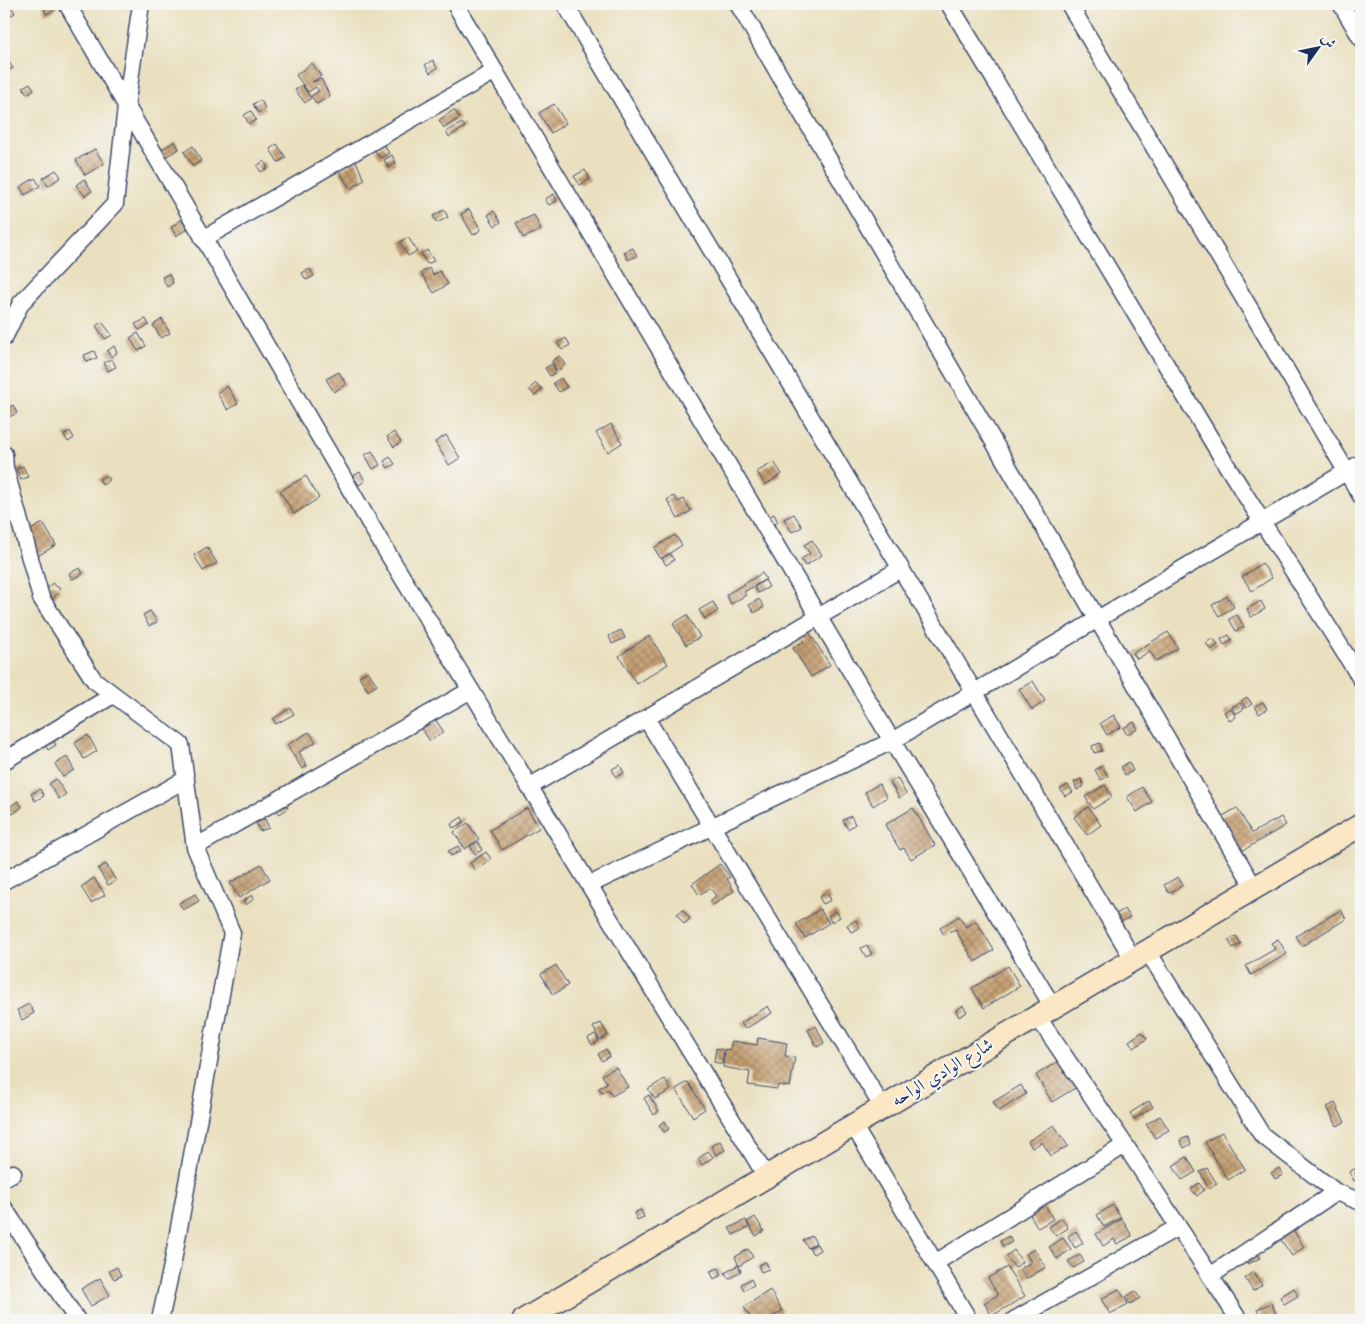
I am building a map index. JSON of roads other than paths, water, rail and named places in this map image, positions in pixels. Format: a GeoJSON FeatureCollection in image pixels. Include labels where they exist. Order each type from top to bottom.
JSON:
{"type":"FeatureCollection","features":[{"type":"Feature","properties":{"kind":"main road","name":"شارع الوادي الواحه"},"geometry":{"type":"LineString","coordinates":[[524,1320],[1361,825]]}},
{"type":"Feature","properties":{"kind":"street"},"geometry":{"type":"LineString","coordinates":[[67,4],[379,539],[766,1176]]}},
{"type":"Feature","properties":{"kind":"street"},"geometry":{"type":"LineString","coordinates":[[4,338],[21,303],[115,204],[126,107],[141,4]]}},
{"type":"Feature","properties":{"kind":"street"},"geometry":{"type":"LineString","coordinates":[[455,4],[892,741],[1045,1012],[1125,1145],[1239,1320]]}},
{"type":"Feature","properties":{"kind":"street"},"geometry":{"type":"LineString","coordinates":[[565,4],[974,692],[1140,954],[1262,1135],[1336,1192],[1361,1202]]}},
{"type":"Feature","properties":{"kind":"street"},"geometry":{"type":"LineString","coordinates":[[738,4],[1255,888]]}},
{"type":"Feature","properties":{"kind":"street"},"geometry":{"type":"LineString","coordinates":[[949,4],[1262,522],[1361,679]]}},
{"type":"Feature","properties":{"kind":"street"},"geometry":{"type":"LineString","coordinates":[[1069,4],[1361,496]]}},
{"type":"Feature","properties":{"kind":"street"},"geometry":{"type":"LineString","coordinates":[[1341,4],[1361,38]]}},
{"type":"Feature","properties":{"kind":"street"},"geometry":{"type":"LineString","coordinates":[[203,240],[495,71]]}},
{"type":"Feature","properties":{"kind":"street"},"geometry":{"type":"LineString","coordinates":[[4,463],[42,598],[94,680],[181,745],[195,847],[232,933],[173,1262],[160,1320]]}},
{"type":"Feature","properties":{"kind":"street"},"geometry":{"type":"LineString","coordinates":[[589,885],[892,741],[1361,463]]}},
{"type":"Feature","properties":{"kind":"street"},"geometry":{"type":"LineString","coordinates":[[529,787],[900,569]]}},
{"type":"Feature","properties":{"kind":"street"},"geometry":{"type":"LineString","coordinates":[[195,847],[471,690]]}},
{"type":"Feature","properties":{"kind":"street"},"geometry":{"type":"LineString","coordinates":[[4,761],[113,695]]}},
{"type":"Feature","properties":{"kind":"street"},"geometry":{"type":"LineString","coordinates":[[646,718],[883,1108]]}},
{"type":"Feature","properties":{"kind":"street"},"geometry":{"type":"LineString","coordinates":[[4,881],[186,779]]}},
{"type":"Feature","properties":{"kind":"street"},"geometry":{"type":"LineString","coordinates":[[853,1125],[969,1320]]}},
{"type":"Feature","properties":{"kind":"street"},"geometry":{"type":"LineString","coordinates":[[935,1262],[1125,1145]]}},
{"type":"Feature","properties":{"kind":"street"},"geometry":{"type":"LineString","coordinates":[[1210,1276],[1336,1192]]}},
{"type":"Feature","properties":{"kind":"street"},"geometry":{"type":"LineString","coordinates":[[4,1208],[77,1320]]}},
{"type":"Feature","properties":{"kind":"street"},"geometry":{"type":"LineString","coordinates":[[1014,1320],[1178,1227]]}}]}
